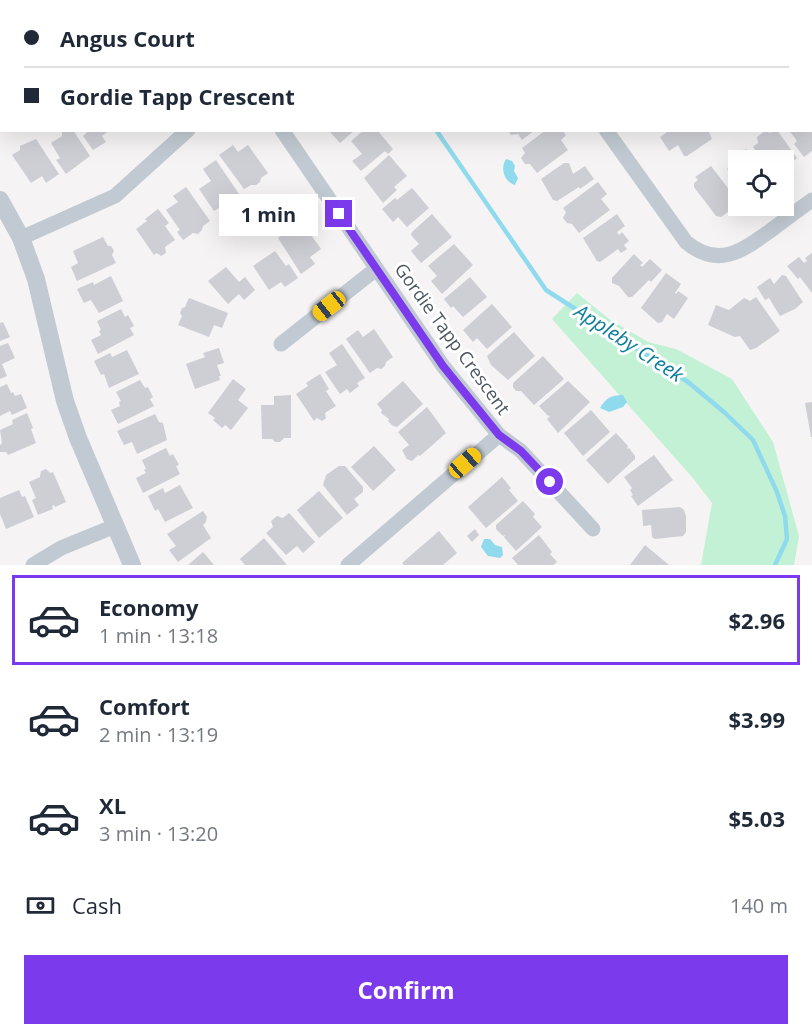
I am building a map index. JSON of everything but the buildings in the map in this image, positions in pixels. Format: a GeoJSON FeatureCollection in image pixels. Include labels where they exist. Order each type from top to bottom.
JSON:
{"type":"FeatureCollection","features":[{"type":"Feature","properties":{"kind":"street"},"geometry":{"type":"LineString","coordinates":[[21,238],[115,196],[186,132]]}},
{"type":"Feature","properties":{"kind":"street","name":"Gordie Tapp Crescent"},"geometry":{"type":"LineString","coordinates":[[283,132],[443,366],[499,435],[350,564]]}},
{"type":"Feature","properties":{"kind":"street"},"geometry":{"type":"LineString","coordinates":[[607,132],[686,242],[701,252],[720,256],[738,252],[812,200]]}},
{"type":"Feature","properties":{"kind":"street"},"geometry":{"type":"LineString","coordinates":[[0,200],[21,238],[36,279],[65,401],[78,438],[132,565]]}},
{"type":"Feature","properties":{"kind":"street"},"geometry":{"type":"LineString","coordinates":[[281,344],[376,269]]}},
{"type":"Feature","properties":{"kind":"street"},"geometry":{"type":"LineString","coordinates":[[499,435],[521,451],[593,530]]}},
{"type":"Feature","properties":{"kind":"street"},"geometry":{"type":"LineString","coordinates":[[33,565],[60,548],[115,526]]}},
{"type":"Feature","properties":{"kind":"green space"},"geometry":{"type":"Polygon","coordinates":[[[577,293],[609,319],[648,342],[676,349],[732,379],[773,442],[799,536],[794,565],[701,565],[712,503],[692,477],[552,319],[577,293]]]}},
{"type":"Feature","properties":{"kind":"water"},"geometry":{"type":"Polygon","coordinates":[[[506,159],[512,161],[515,166],[514,171],[518,178],[515,185],[508,181],[504,174],[503,166],[506,159]]]}},
{"type":"Feature","properties":{"kind":"water"},"geometry":{"type":"Polygon","coordinates":[[[623,395],[627,402],[623,407],[609,412],[600,408],[609,398],[623,395]]]}},
{"type":"Feature","properties":{"kind":"water"},"geometry":{"type":"Polygon","coordinates":[[[484,539],[490,539],[495,545],[502,547],[503,555],[500,558],[488,556],[481,547],[484,539]]]}},
{"type":"Feature","properties":{"kind":"waterway","name":"Appleby Creek"},"geometry":{"type":"LineString","coordinates":[[437,132],[546,290],[688,382],[753,440],[777,492],[785,516],[787,539],[775,565]]}},
{"type":"Feature","properties":{"kind":"route"},"geometry":{"type":"LineString","coordinates":[[339,214],[443,366],[499,435],[521,451],[550,482]]}}]}
